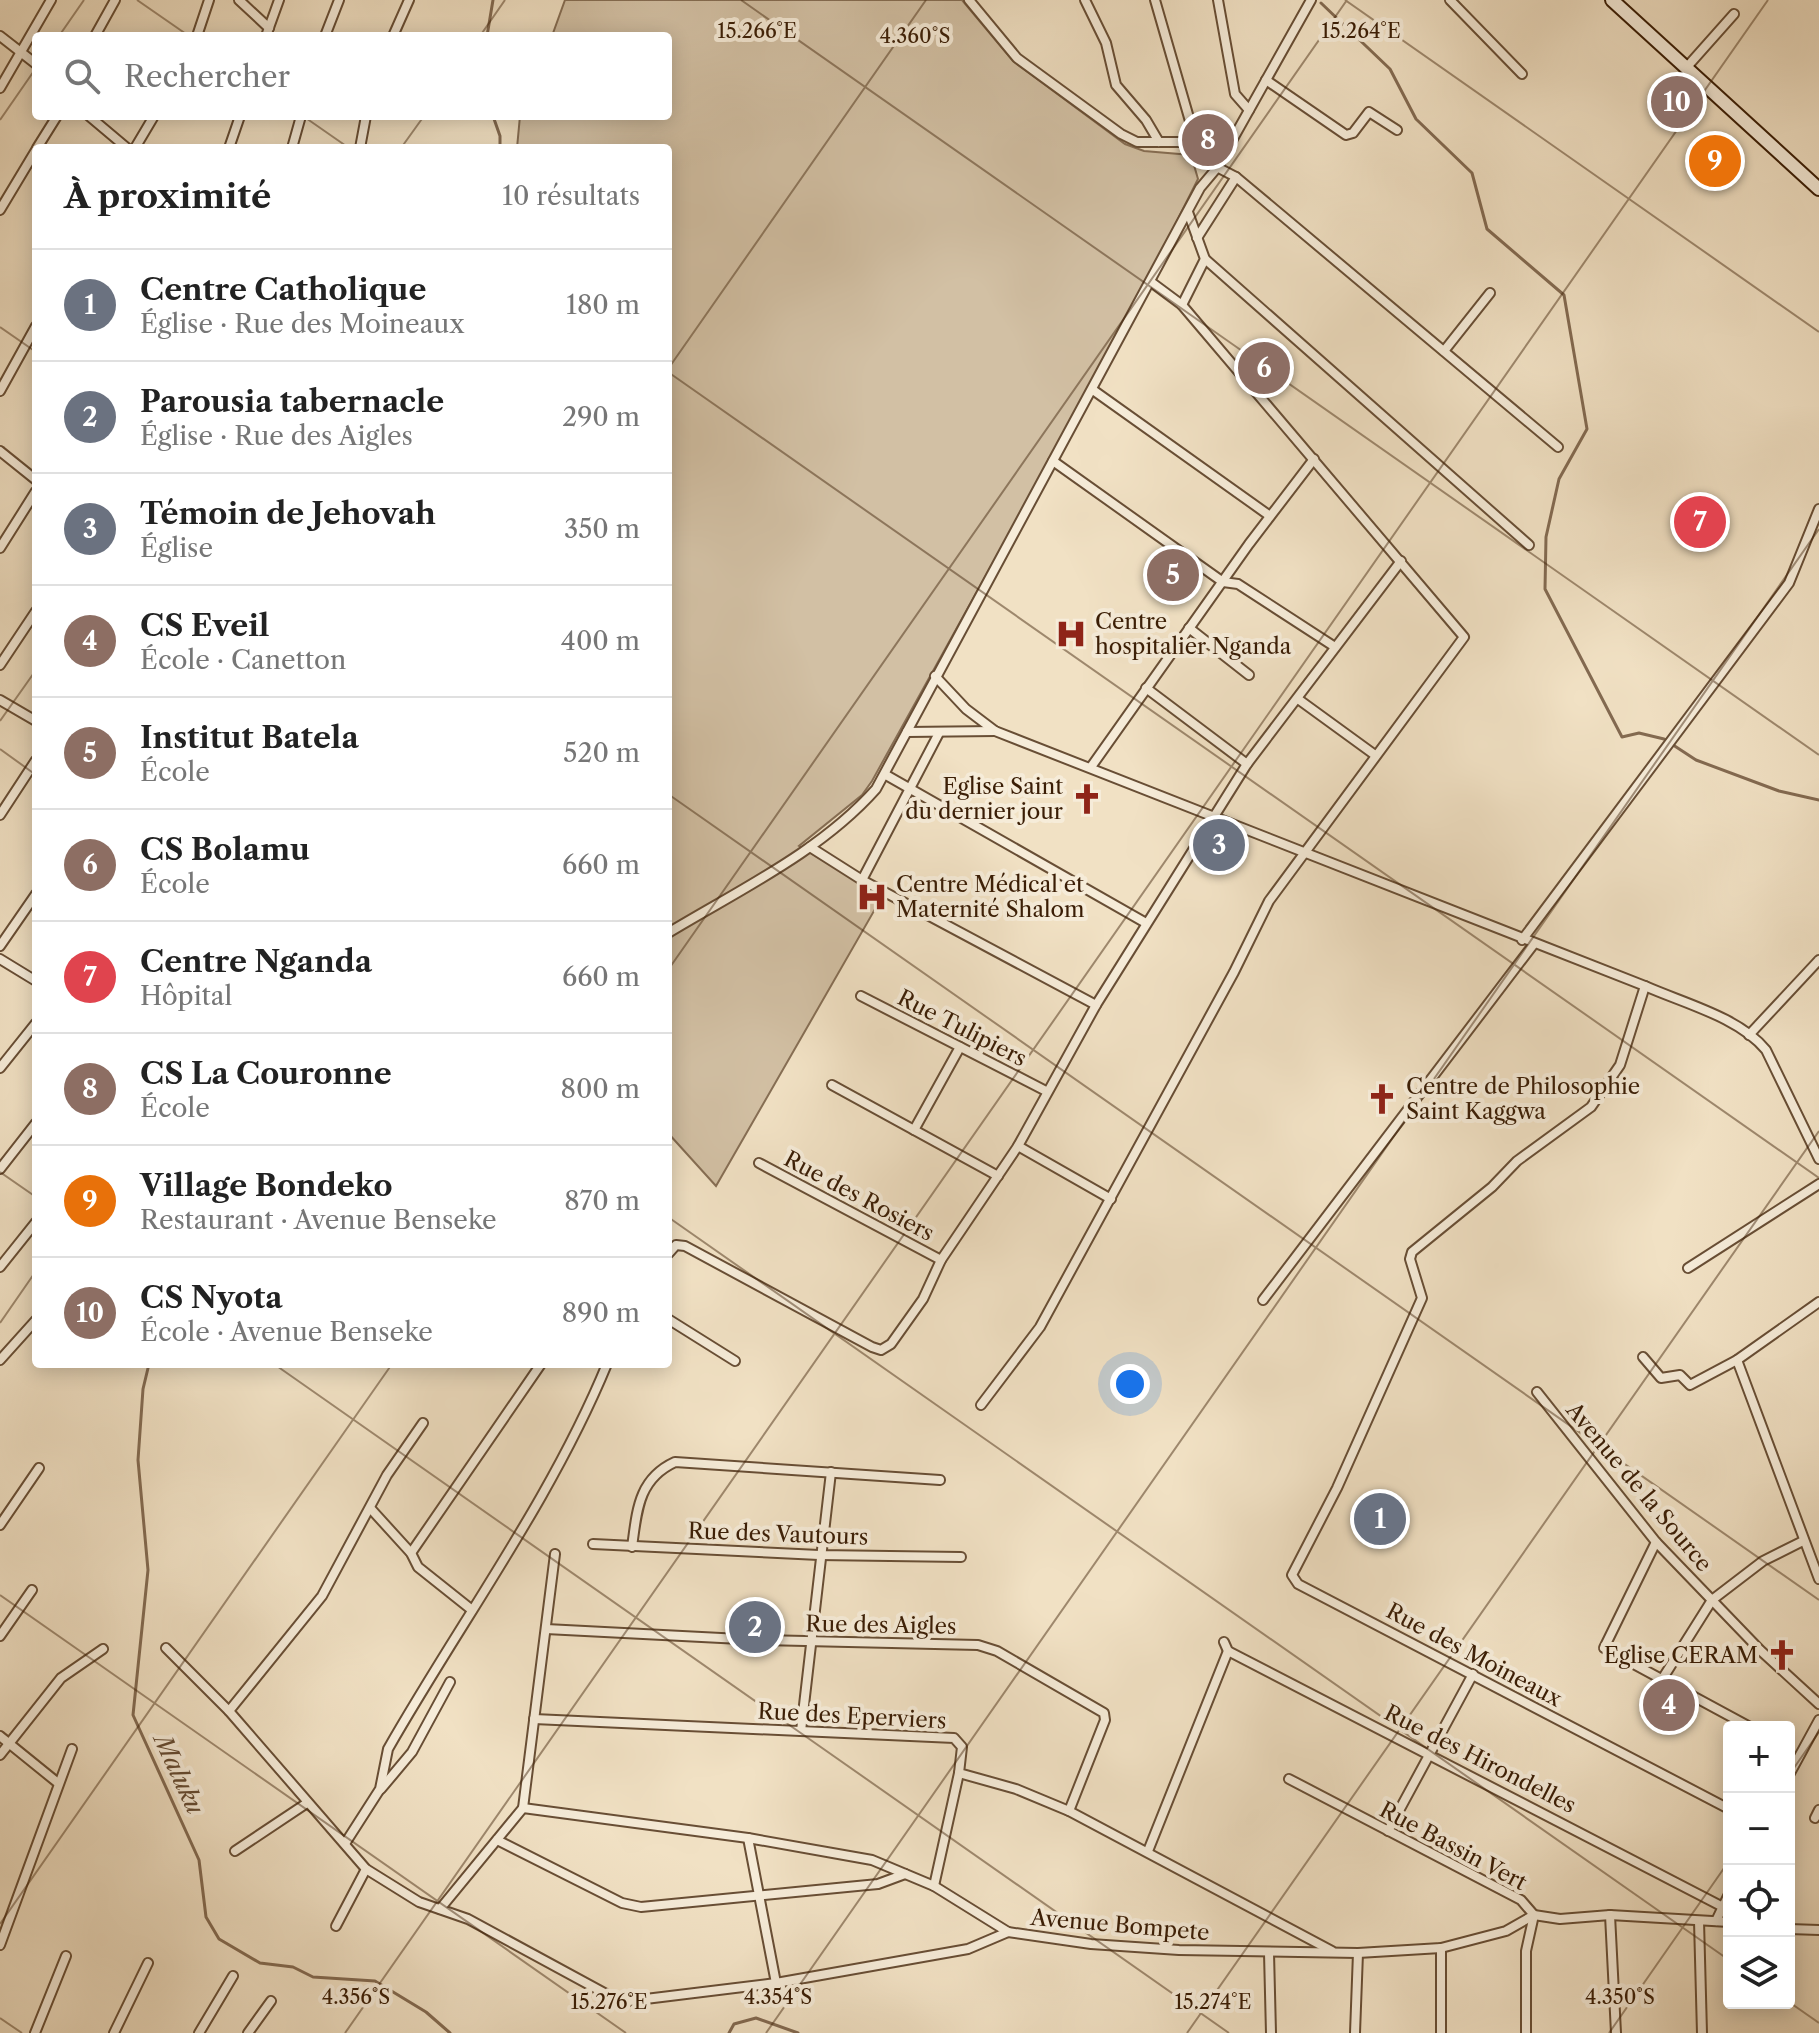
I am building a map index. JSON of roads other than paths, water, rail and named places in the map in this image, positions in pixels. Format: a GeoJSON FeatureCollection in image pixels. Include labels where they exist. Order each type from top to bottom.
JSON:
{"type":"FeatureCollection","features":[{"type":"Feature","properties":{"kind":"street"},"geometry":{"type":"LineString","coordinates":[[33,32],[51,0]]}},
{"type":"Feature","properties":{"kind":"street"},"geometry":{"type":"LineString","coordinates":[[97,32],[115,0]]}},
{"type":"Feature","properties":{"kind":"street"},"geometry":{"type":"LineString","coordinates":[[198,32],[209,0]]}},
{"type":"Feature","properties":{"kind":"street"},"geometry":{"type":"LineString","coordinates":[[239,0],[268,32],[279,0]]}},
{"type":"Feature","properties":{"kind":"street"},"geometry":{"type":"LineString","coordinates":[[327,32],[339,0]]}},
{"type":"Feature","properties":{"kind":"street"},"geometry":{"type":"LineString","coordinates":[[395,32],[409,0]]}},
{"type":"Feature","properties":{"kind":"street"},"geometry":{"type":"LineString","coordinates":[[969,0],[1025,64],[1121,134],[1137,142],[1196,142]]}},
{"type":"Feature","properties":{"kind":"street"},"geometry":{"type":"LineString","coordinates":[[1085,0],[1106,43],[1116,85],[1146,120],[1159,142]]}},
{"type":"Feature","properties":{"kind":"street"},"geometry":{"type":"LineString","coordinates":[[1155,0],[1202,158],[1216,169],[1236,177],[1558,447]]}},
{"type":"Feature","properties":{"kind":"street"},"geometry":{"type":"LineString","coordinates":[[1218,0],[1235,94],[1249,110]]}},
{"type":"Feature","properties":{"kind":"street"},"geometry":{"type":"LineString","coordinates":[[672,931],[810,847],[855,813],[886,775],[935,676],[1188,212],[1216,169],[1311,0]]}},
{"type":"Feature","properties":{"kind":"street"},"geometry":{"type":"LineString","coordinates":[[1450,0],[1522,74]]}},
{"type":"Feature","properties":{"kind":"street"},"geometry":{"type":"LineString","coordinates":[[1612,0],[1819,189]]}},
{"type":"Feature","properties":{"kind":"street"},"geometry":{"type":"LineString","coordinates":[[1686,68],[1734,14]]}},
{"type":"Feature","properties":{"kind":"street"},"geometry":{"type":"LineString","coordinates":[[0,88],[32,34]]}},
{"type":"Feature","properties":{"kind":"street"},"geometry":{"type":"LineString","coordinates":[[0,36],[32,61]]}},
{"type":"Feature","properties":{"kind":"street"},"geometry":{"type":"LineString","coordinates":[[1266,80],[1346,135],[1353,133],[1369,112],[1397,130]]}},
{"type":"Feature","properties":{"kind":"street"},"geometry":{"type":"LineString","coordinates":[[39,144],[54,120]]}},
{"type":"Feature","properties":{"kind":"street"},"geometry":{"type":"LineString","coordinates":[[94,120],[122,144]]}},
{"type":"Feature","properties":{"kind":"street"},"geometry":{"type":"LineString","coordinates":[[137,144],[152,120]]}},
{"type":"Feature","properties":{"kind":"street"},"geometry":{"type":"LineString","coordinates":[[230,144],[239,120]]}},
{"type":"Feature","properties":{"kind":"street"},"geometry":{"type":"LineString","coordinates":[[293,144],[300,120]]}},
{"type":"Feature","properties":{"kind":"street"},"geometry":{"type":"LineString","coordinates":[[361,144],[365,120]]}},
{"type":"Feature","properties":{"kind":"street"},"geometry":{"type":"LineString","coordinates":[[0,210],[32,156]]}},
{"type":"Feature","properties":{"kind":"street"},"geometry":{"type":"LineString","coordinates":[[1197,238],[1236,177]]}},
{"type":"Feature","properties":{"kind":"street"},"geometry":{"type":"LineString","coordinates":[[1188,212],[1205,259],[1529,545]]}},
{"type":"Feature","properties":{"kind":"street"},"geometry":{"type":"LineString","coordinates":[[1182,305],[1205,259]]}},
{"type":"Feature","properties":{"kind":"street"},"geometry":{"type":"LineString","coordinates":[[981,1405],[1040,1327],[1234,972],[1265,908],[1464,637],[1182,305],[1151,282]]}},
{"type":"Feature","properties":{"kind":"street"},"geometry":{"type":"LineString","coordinates":[[1444,351],[1490,293]]}},
{"type":"Feature","properties":{"kind":"street"},"geometry":{"type":"LineString","coordinates":[[0,391],[32,333]]}},
{"type":"Feature","properties":{"kind":"street"},"geometry":{"type":"LineString","coordinates":[[1093,390],[1270,516]]}},
{"type":"Feature","properties":{"kind":"street"},"geometry":{"type":"LineString","coordinates":[[0,451],[32,477]]}},
{"type":"Feature","properties":{"kind":"street"},"geometry":{"type":"LineString","coordinates":[[1091,767],[1314,459]]}},
{"type":"Feature","properties":{"kind":"street"},"geometry":{"type":"LineString","coordinates":[[1053,461],[1223,582],[1238,584],[1335,647]]}},
{"type":"Feature","properties":{"kind":"street"},"geometry":{"type":"LineString","coordinates":[[0,548],[32,497]]}},
{"type":"Feature","properties":{"kind":"street"},"geometry":{"type":"LineString","coordinates":[[1522,940],[1789,583],[1819,509]]}},
{"type":"Feature","properties":{"kind":"street"},"geometry":{"type":"LineString","coordinates":[[672,1250],[676,1245],[685,1246],[881,1350],[891,1344],[923,1299],[941,1260],[1018,1146],[1096,1005],[1213,816],[1247,764],[1401,561]]}},
{"type":"Feature","properties":{"kind":"street"},"geometry":{"type":"LineString","coordinates":[[0,665],[32,617]]}},
{"type":"Feature","properties":{"kind":"street"},"geometry":{"type":"LineString","coordinates":[[1189,628],[1249,675]]}},
{"type":"Feature","properties":{"kind":"street"},"geometry":{"type":"LineString","coordinates":[[935,676],[966,709],[995,731],[1304,851],[1533,945],[1645,986],[1757,1039],[1772,1062],[1819,1159]]}},
{"type":"Feature","properties":{"kind":"street"},"geometry":{"type":"LineString","coordinates":[[1146,688],[1247,764]]}},
{"type":"Feature","properties":{"kind":"street"},"geometry":{"type":"LineString","coordinates":[[1298,699],[1375,755]]}},
{"type":"Feature","properties":{"kind":"street"},"geometry":{"type":"LineString","coordinates":[[0,700],[32,719]]}},
{"type":"Feature","properties":{"kind":"street"},"geometry":{"type":"LineString","coordinates":[[907,732],[995,731]]}},
{"type":"Feature","properties":{"kind":"street"},"geometry":{"type":"LineString","coordinates":[[862,880],[939,733]]}},
{"type":"Feature","properties":{"kind":"street"},"geometry":{"type":"LineString","coordinates":[[0,815],[32,766]]}},
{"type":"Feature","properties":{"kind":"street"},"geometry":{"type":"LineString","coordinates":[[886,775],[1146,923]]}},
{"type":"Feature","properties":{"kind":"street"},"geometry":{"type":"LineString","coordinates":[[810,847],[862,880],[1096,1005]]}},
{"type":"Feature","properties":{"kind":"street"},"geometry":{"type":"LineString","coordinates":[[0,946],[32,900]]}},
{"type":"Feature","properties":{"kind":"street"},"geometry":{"type":"LineString","coordinates":[[1263,1300],[1533,945]]}},
{"type":"Feature","properties":{"kind":"street"},"geometry":{"type":"LineString","coordinates":[[0,959],[32,979]]}},
{"type":"Feature","properties":{"kind":"street"},"geometry":{"type":"LineString","coordinates":[[1749,1035],[1819,960]]}},
{"type":"Feature","properties":{"kind":"street","name":"Rue des Moineaux"},"geometry":{"type":"LineString","coordinates":[[1645,986],[1620,1065],[1591,1107],[1517,1161],[1492,1187],[1412,1252],[1410,1259],[1422,1298],[1337,1488],[1295,1569],[1294,1580],[1723,1806]]}},
{"type":"Feature","properties":{"kind":"street","name":"Rue Tulipiers"},"geometry":{"type":"LineString","coordinates":[[861,996],[1046,1091]]}},
{"type":"Feature","properties":{"kind":"street"},"geometry":{"type":"LineString","coordinates":[[0,1068],[32,1028]]}},
{"type":"Feature","properties":{"kind":"street"},"geometry":{"type":"LineString","coordinates":[[914,1130],[960,1047]]}},
{"type":"Feature","properties":{"kind":"street"},"geometry":{"type":"LineString","coordinates":[[832,1085],[998,1176]]}},
{"type":"Feature","properties":{"kind":"street"},"geometry":{"type":"LineString","coordinates":[[0,1169],[32,1128]]}},
{"type":"Feature","properties":{"kind":"street"},"geometry":{"type":"LineString","coordinates":[[1018,1146],[1111,1199]]}},
{"type":"Feature","properties":{"kind":"street","name":"Rue des Rosiers"},"geometry":{"type":"LineString","coordinates":[[759,1163],[941,1260]]}},
{"type":"Feature","properties":{"kind":"street"},"geometry":{"type":"LineString","coordinates":[[1688,1268],[1819,1184]]}},
{"type":"Feature","properties":{"kind":"street"},"geometry":{"type":"LineString","coordinates":[[0,1267],[32,1227]]}},
{"type":"Feature","properties":{"kind":"street"},"geometry":{"type":"LineString","coordinates":[[1643,1357],[1661,1378],[1680,1375],[1690,1385],[1737,1360],[1819,1302]]}},
{"type":"Feature","properties":{"kind":"street"},"geometry":{"type":"LineString","coordinates":[[672,1322],[735,1361]]}},
{"type":"Feature","properties":{"kind":"street"},"geometry":{"type":"LineString","coordinates":[[0,1360],[32,1324]]}},
{"type":"Feature","properties":{"kind":"street"},"geometry":{"type":"LineString","coordinates":[[1737,1360],[1819,1579]]}},
{"type":"Feature","properties":{"kind":"street"},"geometry":{"type":"LineString","coordinates":[[411,1553],[538,1368]]}},
{"type":"Feature","properties":{"kind":"street"},"geometry":{"type":"LineString","coordinates":[[380,1789],[388,1749],[557,1465],[605,1368]]}},
{"type":"Feature","properties":{"kind":"street","name":"Avenue de la Source"},"geometry":{"type":"LineString","coordinates":[[1537,1392],[1656,1542],[1819,1704]]}},
{"type":"Feature","properties":{"kind":"street"},"geometry":{"type":"LineString","coordinates":[[229,1711],[314,1606],[371,1509],[387,1475],[423,1423]]}},
{"type":"Feature","properties":{"kind":"street"},"geometry":{"type":"LineString","coordinates":[[632,1547],[642,1493],[651,1478],[675,1462],[940,1480]]}},
{"type":"Feature","properties":{"kind":"street"},"geometry":{"type":"LineString","coordinates":[[0,1525],[39,1468]]}},
{"type":"Feature","properties":{"kind":"street"},"geometry":{"type":"LineString","coordinates":[[801,1731],[831,1472]]}},
{"type":"Feature","properties":{"kind":"street"},"geometry":{"type":"LineString","coordinates":[[371,1509],[411,1553],[418,1567],[472,1610]]}},
{"type":"Feature","properties":{"kind":"street"},"geometry":{"type":"LineString","coordinates":[[1661,1681],[1712,1600],[1763,1561],[1803,1541]]}},
{"type":"Feature","properties":{"kind":"street"},"geometry":{"type":"LineString","coordinates":[[1656,1542],[1604,1648],[1738,1721]]}},
{"type":"Feature","properties":{"kind":"street","name":"Rue des Vautours"},"geometry":{"type":"LineString","coordinates":[[593,1544],[819,1555],[961,1557]]}},
{"type":"Feature","properties":{"kind":"street"},"geometry":{"type":"LineString","coordinates":[[440,1909],[523,1808],[555,1554]]}},
{"type":"Feature","properties":{"kind":"street"},"geometry":{"type":"LineString","coordinates":[[0,1636],[32,1590]]}},
{"type":"Feature","properties":{"kind":"street","name":"Rue des Aigles"},"geometry":{"type":"LineString","coordinates":[[546,1629],[987,1647],[1102,1711],[1105,1720],[1069,1811]]}},
{"type":"Feature","properties":{"kind":"street","name":"Rue des Hirondelles"},"geometry":{"type":"LineString","coordinates":[[1148,1851],[1226,1647],[1723,1907]]}},
{"type":"Feature","properties":{"kind":"street"},"geometry":{"type":"LineString","coordinates":[[166,1648],[229,1711],[307,1803],[346,1842],[366,1869],[407,1895],[468,1919],[621,2002],[776,1983],[968,1949],[1008,1932]]}},
{"type":"Feature","properties":{"kind":"street"},"geometry":{"type":"LineString","coordinates":[[0,1755],[61,1678],[103,1649]]}},
{"type":"Feature","properties":{"kind":"street"},"geometry":{"type":"LineString","coordinates":[[1388,1831],[1473,1674]]}},
{"type":"Feature","properties":{"kind":"street"},"geometry":{"type":"LineString","coordinates":[[346,1842],[380,1789],[412,1752],[450,1682]]}},
{"type":"Feature","properties":{"kind":"street","name":"Rue des Eperviers"},"geometry":{"type":"LineString","coordinates":[[534,1719],[954,1738],[962,1747],[959,1773]]}},
{"type":"Feature","properties":{"kind":"street"},"geometry":{"type":"LineString","coordinates":[[1795,1763],[1819,1720]]}},
{"type":"Feature","properties":{"kind":"street"},"geometry":{"type":"LineString","coordinates":[[0,1736],[58,1783]]}},
{"type":"Feature","properties":{"kind":"street"},"geometry":{"type":"LineString","coordinates":[[0,1945],[72,1749]]}},
{"type":"Feature","properties":{"kind":"street"},"geometry":{"type":"LineString","coordinates":[[1795,1750],[1800,1753]]}},
{"type":"Feature","properties":{"kind":"street"},"geometry":{"type":"LineString","coordinates":[[934,1886],[959,1773],[1016,1789],[1069,1811],[1332,1951]]}},
{"type":"Feature","properties":{"kind":"street","name":"Rue Bassin Vert"},"geometry":{"type":"LineString","coordinates":[[1289,1779],[1516,1897],[1534,1915],[1526,1951],[1526,2033]]}},
{"type":"Feature","properties":{"kind":"street"},"geometry":{"type":"LineString","coordinates":[[235,1851],[307,1803]]}},
{"type":"Feature","properties":{"kind":"street","name":"Avenue Bompete"},"geometry":{"type":"LineString","coordinates":[[523,1808],[748,1838],[872,1860],[934,1886],[1008,1932],[1091,1944],[1269,1953],[1358,1953],[1441,1948],[1506,1931],[1534,1915]]}},
{"type":"Feature","properties":{"kind":"street"},"geometry":{"type":"LineString","coordinates":[[748,1838],[776,1983]]}},
{"type":"Feature","properties":{"kind":"street"},"geometry":{"type":"LineString","coordinates":[[497,1840],[630,1905],[878,1884],[905,1874]]}},
{"type":"Feature","properties":{"kind":"street"},"geometry":{"type":"LineString","coordinates":[[336,1926],[366,1869]]}},
{"type":"Feature","properties":{"kind":"street"},"geometry":{"type":"LineString","coordinates":[[1716,1921],[1723,1907]]}},
{"type":"Feature","properties":{"kind":"street"},"geometry":{"type":"LineString","coordinates":[[1534,1915],[1560,1919],[1610,1915],[1723,1922]]}},
{"type":"Feature","properties":{"kind":"street"},"geometry":{"type":"LineString","coordinates":[[1610,1915],[1616,2033]]}},
{"type":"Feature","properties":{"kind":"street"},"geometry":{"type":"LineString","coordinates":[[1699,1921],[1702,2033]]}},
{"type":"Feature","properties":{"kind":"street"},"geometry":{"type":"LineString","coordinates":[[1795,1929],[1819,1930]]}},
{"type":"Feature","properties":{"kind":"street"},"geometry":{"type":"LineString","coordinates":[[1441,1948],[1441,2033]]}},
{"type":"Feature","properties":{"kind":"street"},"geometry":{"type":"LineString","coordinates":[[1269,1953],[1271,2033]]}},
{"type":"Feature","properties":{"kind":"street"},"geometry":{"type":"LineString","coordinates":[[1355,2033],[1358,1953]]}},
{"type":"Feature","properties":{"kind":"street"},"geometry":{"type":"LineString","coordinates":[[35,2033],[66,1956]]}},
{"type":"Feature","properties":{"kind":"street"},"geometry":{"type":"LineString","coordinates":[[114,2033],[148,1963]]}},
{"type":"Feature","properties":{"kind":"street"},"geometry":{"type":"LineString","coordinates":[[199,2033],[233,1976]]}},
{"type":"Feature","properties":{"kind":"street"},"geometry":{"type":"LineString","coordinates":[[248,2033],[271,2001]]}},
{"type":"Feature","properties":{"kind":"waterway"},"geometry":{"type":"LineString","coordinates":[[488,32],[493,0]]}},
{"type":"Feature","properties":{"kind":"waterway"},"geometry":{"type":"LineString","coordinates":[[1321,3],[1390,69],[1416,119],[1472,173],[1487,229],[1564,295],[1587,429],[1559,479],[1546,537],[1545,589],[1622,737],[1639,733],[1664,739],[1696,760],[1779,791],[1819,800]]}},
{"type":"Feature","properties":{"kind":"waterway"},"geometry":{"type":"LineString","coordinates":[[494,120],[500,144]]}},
{"type":"Feature","properties":{"kind":"waterway","name":"Maluku"},"geometry":{"type":"LineString","coordinates":[[148,1368],[143,1389],[138,1460],[148,1570],[133,1715],[199,1860],[206,1917],[219,1939],[260,1963],[293,1967],[313,1977],[375,1981],[426,2012],[450,2033]]}},
{"type":"Feature","properties":{"kind":"waterway","name":"Maluku"},"geometry":{"type":"LineString","coordinates":[[729,2033],[734,2024],[756,2018],[798,2033]]}},
{"type":"Feature","properties":{"kind":"place","name":"CS Nyota"},"geometry":{"type":"Point","coordinates":[1677,102]}},
{"type":"Feature","properties":{"kind":"place","name":"CS La Couronne"},"geometry":{"type":"Point","coordinates":[1208,140]}},
{"type":"Feature","properties":{"kind":"place","name":"Village Bondeko"},"geometry":{"type":"Point","coordinates":[1715,161]}},
{"type":"Feature","properties":{"kind":"place","name":"CS Bolamu"},"geometry":{"type":"Point","coordinates":[1264,368]}},
{"type":"Feature","properties":{"kind":"place","name":"Centre Nganda"},"geometry":{"type":"Point","coordinates":[1700,522]}},
{"type":"Feature","properties":{"kind":"place","name":"Institut Batela"},"geometry":{"type":"Point","coordinates":[1173,575]}},
{"type":"Feature","properties":{"kind":"place","name":"Centre hospitalier Nganda"},"geometry":{"type":"Point","coordinates":[1071,634]}},
{"type":"Feature","properties":{"kind":"place","name":"Eglise Saint du dernier jour"},"geometry":{"type":"Point","coordinates":[1087,799]}},
{"type":"Feature","properties":{"kind":"place","name":"Témoin de Jehovah"},"geometry":{"type":"Point","coordinates":[1219,845]}},
{"type":"Feature","properties":{"kind":"place","name":"Centre Médical et Maternité Shalom"},"geometry":{"type":"Point","coordinates":[872,897]}},
{"type":"Feature","properties":{"kind":"place","name":"Centre de Philosophie Saint Kaggwa"},"geometry":{"type":"Point","coordinates":[1382,1099]}},
{"type":"Feature","properties":{"kind":"place","name":"Centre Catholique"},"geometry":{"type":"Point","coordinates":[1380,1519]}},
{"type":"Feature","properties":{"kind":"place","name":"Parousia tabernacle"},"geometry":{"type":"Point","coordinates":[755,1627]}},
{"type":"Feature","properties":{"kind":"place","name":"Eglise CERAM"},"geometry":{"type":"Point","coordinates":[1782,1655]}},
{"type":"Feature","properties":{"kind":"place","name":"CS Eveil"},"geometry":{"type":"Point","coordinates":[1669,1705]}}]}
